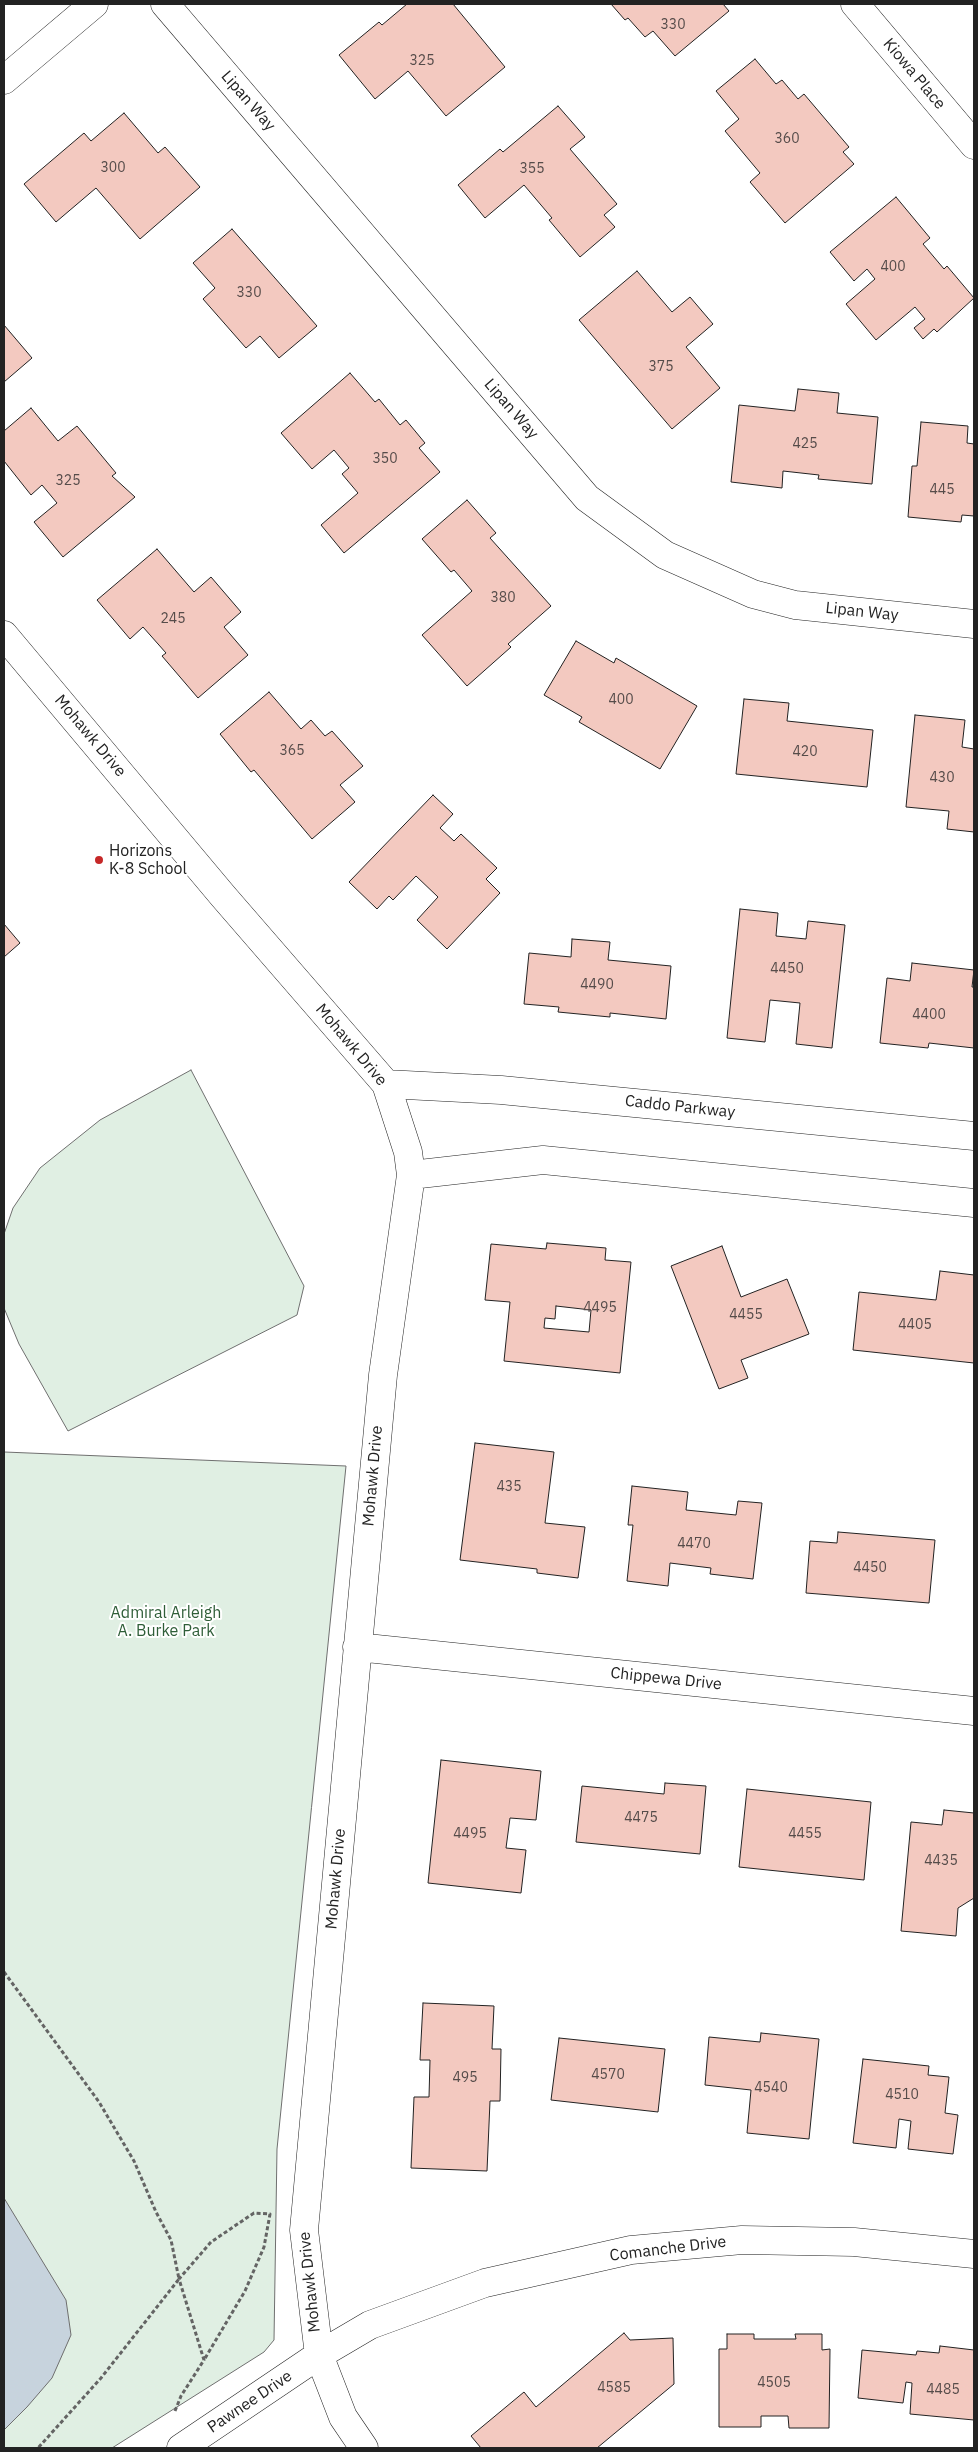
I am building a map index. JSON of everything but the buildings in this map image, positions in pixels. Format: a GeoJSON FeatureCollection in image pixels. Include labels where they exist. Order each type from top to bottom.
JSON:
{"type":"FeatureCollection","features":[{"type":"Feature","properties":{"kind":"street"},"geometry":{"type":"LineString","coordinates":[[4,80],[94,4]]}},
{"type":"Feature","properties":{"kind":"street","name":"Lipan Way"},"geometry":{"type":"LineString","coordinates":[[165,4],[587,498],[665,555],[753,594],[795,605],[974,624]]}},
{"type":"Feature","properties":{"kind":"street","name":"Kiowa Place"},"geometry":{"type":"LineString","coordinates":[[855,4],[974,145]]}},
{"type":"Feature","properties":{"kind":"street","name":"Mohawk Drive"},"geometry":{"type":"LineString","coordinates":[[4,635],[223,896],[386,1084],[408,1152],[412,1175],[383,1376],[304,2230],[319,2355],[343,2417],[364,2448]]}},
{"type":"Feature","properties":{"kind":"street","name":"Caddo Parkway"},"geometry":{"type":"LineString","coordinates":[[386,1084],[501,1090],[974,1136]]}},
{"type":"Feature","properties":{"kind":"street"},"geometry":{"type":"LineString","coordinates":[[412,1175],[543,1160],[974,1204]]}},
{"type":"Feature","properties":{"kind":"street","name":"Chippewa Drive"},"geometry":{"type":"LineString","coordinates":[[357,1647],[974,1711]]}},
{"type":"Feature","properties":{"kind":"street","name":"Comanche Drive"},"geometry":{"type":"LineString","coordinates":[[319,2355],[370,2325],[485,2283],[631,2250],[742,2240],[854,2242],[974,2254]]}},
{"type":"Feature","properties":{"kind":"street","name":"Pawnee Drive"},"geometry":{"type":"LineString","coordinates":[[182,2448],[319,2355]]}},
{"type":"Feature","properties":{"kind":"path"},"geometry":{"type":"LineString","coordinates":[[4,1972],[99,2102],[134,2161],[156,2212],[171,2240],[179,2279],[204,2360]]}},
{"type":"Feature","properties":{"kind":"path"},"geometry":{"type":"LineString","coordinates":[[38,2448],[101,2378],[210,2242],[254,2213],[270,2214],[264,2247],[245,2290],[181,2396],[173,2419],[182,2448]]}},
{"type":"Feature","properties":{"kind":"green space"},"geometry":{"type":"Polygon","coordinates":[[[191,1070],[304,1286],[297,1315],[68,1431],[19,1344],[4,1308],[4,1234],[13,1208],[40,1168],[100,1120],[191,1070]]]}},
{"type":"Feature","properties":{"kind":"green space","name":"Admiral Arleigh A. Burke Park"},"geometry":{"type":"Polygon","coordinates":[[[4,1452],[346,1466],[277,2149],[274,2340],[264,2352],[112,2448],[4,2448],[4,1452]]]}},
{"type":"Feature","properties":{"kind":"shaded area"},"geometry":{"type":"Polygon","coordinates":[[[4,2198],[66,2300],[71,2335],[52,2378],[4,2430],[4,2198]]]}},
{"type":"Feature","properties":{"kind":"place","name":"Horizons K-8 School"},"geometry":{"type":"Point","coordinates":[99,860]}}]}
